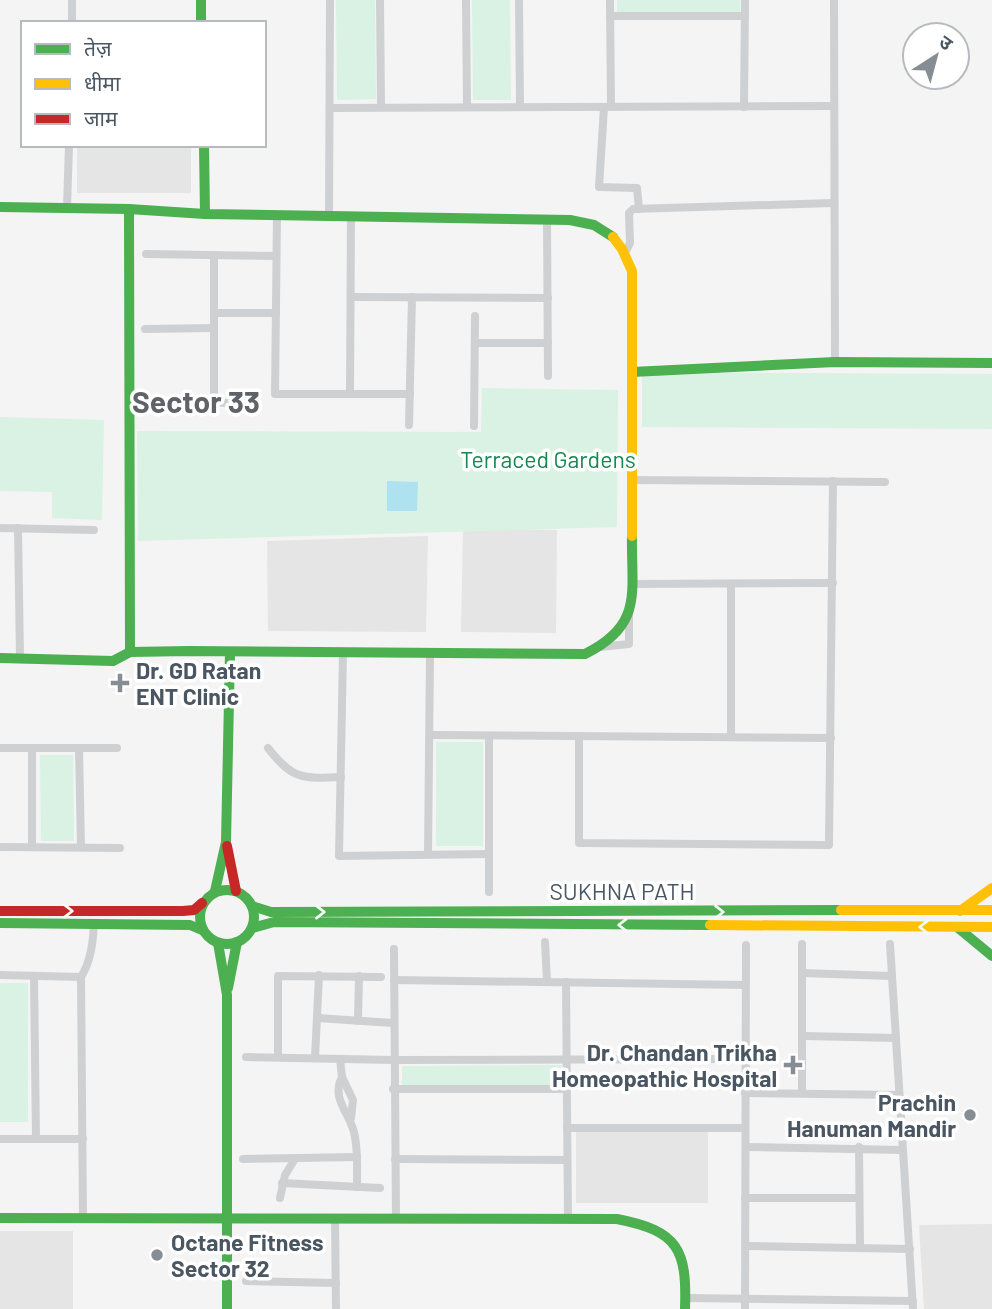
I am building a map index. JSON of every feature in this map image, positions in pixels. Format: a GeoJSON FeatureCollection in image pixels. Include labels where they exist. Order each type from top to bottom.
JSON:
{"type":"FeatureCollection","features":[{"type":"Feature","properties":{"kind":"street"},"geometry":{"type":"LineString","coordinates":[[72,0],[72,21]]}},
{"type":"Feature","properties":{"kind":"street"},"geometry":{"type":"LineString","coordinates":[[201,0],[201,21]]}},
{"type":"Feature","properties":{"kind":"street"},"geometry":{"type":"LineString","coordinates":[[329,216],[330,0]]}},
{"type":"Feature","properties":{"kind":"street"},"geometry":{"type":"LineString","coordinates":[[380,0],[382,107]]}},
{"type":"Feature","properties":{"kind":"street"},"geometry":{"type":"LineString","coordinates":[[466,0],[467,107]]}},
{"type":"Feature","properties":{"kind":"street"},"geometry":{"type":"LineString","coordinates":[[520,0],[520,107]]}},
{"type":"Feature","properties":{"kind":"street"},"geometry":{"type":"LineString","coordinates":[[610,0],[607,107],[599,187],[638,188],[639,209]]}},
{"type":"Feature","properties":{"kind":"street"},"geometry":{"type":"LineString","coordinates":[[744,107],[745,0]]}},
{"type":"Feature","properties":{"kind":"street"},"geometry":{"type":"LineString","coordinates":[[834,0],[835,362]]}},
{"type":"Feature","properties":{"kind":"street"},"geometry":{"type":"LineString","coordinates":[[611,16],[745,16]]}},
{"type":"Feature","properties":{"kind":"street"},"geometry":{"type":"LineString","coordinates":[[330,108],[834,106]]}},
{"type":"Feature","properties":{"kind":"street"},"geometry":{"type":"LineString","coordinates":[[67,208],[69,147]]}},
{"type":"Feature","properties":{"kind":"street"},"geometry":{"type":"LineString","coordinates":[[204,147],[205,214]]}},
{"type":"Feature","properties":{"kind":"street"},"geometry":{"type":"LineString","coordinates":[[625,253],[631,243],[629,213],[633,209],[833,203]]}},
{"type":"Feature","properties":{"kind":"street"},"geometry":{"type":"LineString","coordinates":[[0,207],[129,209],[205,214],[547,220],[593,223],[611,233],[625,253],[632,271],[633,584],[629,644],[600,647]]}},
{"type":"Feature","properties":{"kind":"street"},"geometry":{"type":"LineString","coordinates":[[129,209],[130,652]]}},
{"type":"Feature","properties":{"kind":"street"},"geometry":{"type":"LineString","coordinates":[[277,215],[275,394],[410,394]]}},
{"type":"Feature","properties":{"kind":"street"},"geometry":{"type":"LineString","coordinates":[[350,394],[351,216]]}},
{"type":"Feature","properties":{"kind":"street"},"geometry":{"type":"LineString","coordinates":[[547,220],[548,376]]}},
{"type":"Feature","properties":{"kind":"street"},"geometry":{"type":"LineString","coordinates":[[146,254],[276,256]]}},
{"type":"Feature","properties":{"kind":"street"},"geometry":{"type":"LineString","coordinates":[[214,255],[214,403]]}},
{"type":"Feature","properties":{"kind":"street"},"geometry":{"type":"LineString","coordinates":[[351,298],[548,298]]}},
{"type":"Feature","properties":{"kind":"street"},"geometry":{"type":"LineString","coordinates":[[409,425],[412,298]]}},
{"type":"Feature","properties":{"kind":"street"},"geometry":{"type":"LineString","coordinates":[[214,313],[276,313]]}},
{"type":"Feature","properties":{"kind":"street"},"geometry":{"type":"LineString","coordinates":[[474,426],[475,316]]}},
{"type":"Feature","properties":{"kind":"street"},"geometry":{"type":"LineString","coordinates":[[145,328],[214,328]]}},
{"type":"Feature","properties":{"kind":"street"},"geometry":{"type":"LineString","coordinates":[[475,343],[548,343]]}},
{"type":"Feature","properties":{"kind":"street"},"geometry":{"type":"LineString","coordinates":[[632,372],[835,362],[992,363]]}},
{"type":"Feature","properties":{"kind":"street"},"geometry":{"type":"LineString","coordinates":[[143,402],[256,403]]}},
{"type":"Feature","properties":{"kind":"street"},"geometry":{"type":"LineString","coordinates":[[633,480],[885,482]]}},
{"type":"Feature","properties":{"kind":"street"},"geometry":{"type":"LineString","coordinates":[[579,736],[579,843],[829,845],[833,481]]}},
{"type":"Feature","properties":{"kind":"street"},"geometry":{"type":"LineString","coordinates":[[0,528],[94,530]]}},
{"type":"Feature","properties":{"kind":"street"},"geometry":{"type":"LineString","coordinates":[[18,528],[20,658]]}},
{"type":"Feature","properties":{"kind":"street"},"geometry":{"type":"LineString","coordinates":[[731,583],[731,737]]}},
{"type":"Feature","properties":{"kind":"street"},"geometry":{"type":"LineString","coordinates":[[633,584],[833,583]]}},
{"type":"Feature","properties":{"kind":"street"},"geometry":{"type":"LineString","coordinates":[[0,658],[113,661],[130,652],[585,654],[611,638],[629,615]]}},
{"type":"Feature","properties":{"kind":"street"},"geometry":{"type":"LineString","coordinates":[[215,891],[226,842],[230,652]]}},
{"type":"Feature","properties":{"kind":"street"},"geometry":{"type":"LineString","coordinates":[[343,654],[339,856],[489,854]]}},
{"type":"Feature","properties":{"kind":"street"},"geometry":{"type":"LineString","coordinates":[[428,854],[430,654]]}},
{"type":"Feature","properties":{"kind":"street"},"geometry":{"type":"LineString","coordinates":[[430,735],[831,738]]}},
{"type":"Feature","properties":{"kind":"street"},"geometry":{"type":"LineString","coordinates":[[489,736],[489,892]]}},
{"type":"Feature","properties":{"kind":"street"},"geometry":{"type":"LineString","coordinates":[[0,748],[117,748]]}},
{"type":"Feature","properties":{"kind":"street"},"geometry":{"type":"LineString","coordinates":[[32,748],[33,847]]}},
{"type":"Feature","properties":{"kind":"street"},"geometry":{"type":"LineString","coordinates":[[79,748],[80,847]]}},
{"type":"Feature","properties":{"kind":"street"},"geometry":{"type":"LineString","coordinates":[[268,748],[283,767],[303,777],[341,778]]}},
{"type":"Feature","properties":{"kind":"street"},"geometry":{"type":"LineString","coordinates":[[226,842],[236,891]]}},
{"type":"Feature","properties":{"kind":"street"},"geometry":{"type":"LineString","coordinates":[[0,846],[120,848]]}},
{"type":"Feature","properties":{"kind":"street"},"geometry":{"type":"LineString","coordinates":[[960,911],[992,888]]}},
{"type":"Feature","properties":{"kind":"street"},"geometry":{"type":"LineString","coordinates":[[0,911],[183,911],[194,909],[215,891],[225,889],[245,896],[252,906],[252,928],[237,942],[218,943],[202,930],[199,918],[202,903]]}},
{"type":"Feature","properties":{"kind":"street","name":"SUKHNA PATH"},"geometry":{"type":"LineString","coordinates":[[252,906],[271,912],[992,910]]}},
{"type":"Feature","properties":{"kind":"street","name":"SUKHNA PATH"},"geometry":{"type":"LineString","coordinates":[[252,928],[274,922],[992,927]]}},
{"type":"Feature","properties":{"kind":"street"},"geometry":{"type":"LineString","coordinates":[[0,923],[190,925],[202,930]]}},
{"type":"Feature","properties":{"kind":"street"},"geometry":{"type":"LineString","coordinates":[[83,1218],[81,977],[92,947],[94,924]]}},
{"type":"Feature","properties":{"kind":"street"},"geometry":{"type":"LineString","coordinates":[[957,927],[992,957]]}},
{"type":"Feature","properties":{"kind":"street"},"geometry":{"type":"LineString","coordinates":[[227,995],[237,942]]}},
{"type":"Feature","properties":{"kind":"street"},"geometry":{"type":"LineString","coordinates":[[545,942],[547,982]]}},
{"type":"Feature","properties":{"kind":"street"},"geometry":{"type":"LineString","coordinates":[[218,943],[227,995],[227,1309]]}},
{"type":"Feature","properties":{"kind":"street"},"geometry":{"type":"LineString","coordinates":[[802,944],[802,1093]]}},
{"type":"Feature","properties":{"kind":"street"},"geometry":{"type":"LineString","coordinates":[[0,1218],[617,1219],[643,1224],[659,1232],[678,1251],[685,1270],[685,1304],[746,1299],[913,1305],[890,944]]}},
{"type":"Feature","properties":{"kind":"street"},"geometry":{"type":"LineString","coordinates":[[746,945],[746,1309]]}},
{"type":"Feature","properties":{"kind":"street"},"geometry":{"type":"LineString","coordinates":[[394,949],[396,1219]]}},
{"type":"Feature","properties":{"kind":"street"},"geometry":{"type":"LineString","coordinates":[[802,973],[891,976]]}},
{"type":"Feature","properties":{"kind":"street"},"geometry":{"type":"LineString","coordinates":[[0,975],[81,977]]}},
{"type":"Feature","properties":{"kind":"street"},"geometry":{"type":"LineString","coordinates":[[315,1058],[319,975]]}},
{"type":"Feature","properties":{"kind":"street"},"geometry":{"type":"LineString","coordinates":[[34,976],[36,1139]]}},
{"type":"Feature","properties":{"kind":"street"},"geometry":{"type":"LineString","coordinates":[[278,1057],[278,976],[381,976]]}},
{"type":"Feature","properties":{"kind":"street"},"geometry":{"type":"LineString","coordinates":[[358,1021],[359,976]]}},
{"type":"Feature","properties":{"kind":"street"},"geometry":{"type":"LineString","coordinates":[[394,980],[745,985]]}},
{"type":"Feature","properties":{"kind":"street"},"geometry":{"type":"LineString","coordinates":[[566,982],[568,1219]]}},
{"type":"Feature","properties":{"kind":"street"},"geometry":{"type":"LineString","coordinates":[[317,1018],[393,1023]]}},
{"type":"Feature","properties":{"kind":"street"},"geometry":{"type":"LineString","coordinates":[[803,1036],[896,1038]]}},
{"type":"Feature","properties":{"kind":"street"},"geometry":{"type":"LineString","coordinates":[[246,1057],[393,1060],[744,1059]]}},
{"type":"Feature","properties":{"kind":"street"},"geometry":{"type":"LineString","coordinates":[[340,1059],[342,1077],[353,1100],[351,1118],[357,1157],[357,1186]]}},
{"type":"Feature","properties":{"kind":"street"},"geometry":{"type":"LineString","coordinates":[[342,1077],[337,1086],[338,1096],[341,1106],[351,1118]]}},
{"type":"Feature","properties":{"kind":"street"},"geometry":{"type":"LineString","coordinates":[[393,1089],[566,1089]]}},
{"type":"Feature","properties":{"kind":"street"},"geometry":{"type":"LineString","coordinates":[[745,1093],[899,1095]]}},
{"type":"Feature","properties":{"kind":"street"},"geometry":{"type":"LineString","coordinates":[[567,1128],[745,1128]]}},
{"type":"Feature","properties":{"kind":"street"},"geometry":{"type":"LineString","coordinates":[[0,1139],[83,1139]]}},
{"type":"Feature","properties":{"kind":"street"},"geometry":{"type":"LineString","coordinates":[[746,1147],[859,1147],[903,1150]]}},
{"type":"Feature","properties":{"kind":"street"},"geometry":{"type":"LineString","coordinates":[[859,1147],[860,1247]]}},
{"type":"Feature","properties":{"kind":"street"},"geometry":{"type":"LineString","coordinates":[[243,1159],[357,1157]]}},
{"type":"Feature","properties":{"kind":"street"},"geometry":{"type":"LineString","coordinates":[[280,1198],[282,1183],[295,1159]]}},
{"type":"Feature","properties":{"kind":"street"},"geometry":{"type":"LineString","coordinates":[[394,1159],[567,1160]]}},
{"type":"Feature","properties":{"kind":"street"},"geometry":{"type":"LineString","coordinates":[[282,1183],[380,1188]]}},
{"type":"Feature","properties":{"kind":"street"},"geometry":{"type":"LineString","coordinates":[[746,1198],[859,1198]]}},
{"type":"Feature","properties":{"kind":"street"},"geometry":{"type":"LineString","coordinates":[[335,1218],[336,1309]]}},
{"type":"Feature","properties":{"kind":"street"},"geometry":{"type":"LineString","coordinates":[[746,1247],[910,1249]]}},
{"type":"Feature","properties":{"kind":"street"},"geometry":{"type":"LineString","coordinates":[[246,1281],[336,1283]]}},
{"type":"Feature","properties":{"kind":"shaded area"},"geometry":{"type":"Polygon","coordinates":[[[77,147],[191,147],[191,193],[77,193],[77,147]]]}},
{"type":"Feature","properties":{"kind":"shaded area"},"geometry":{"type":"Polygon","coordinates":[[[463,529],[557,530],[556,633],[461,632],[463,529]]]}},
{"type":"Feature","properties":{"kind":"shaded area"},"geometry":{"type":"Polygon","coordinates":[[[428,536],[426,632],[268,631],[267,541],[428,536]]]}},
{"type":"Feature","properties":{"kind":"shaded area"},"geometry":{"type":"Polygon","coordinates":[[[576,1131],[708,1131],[708,1203],[576,1203],[576,1131]]]}},
{"type":"Feature","properties":{"kind":"shaded area"},"geometry":{"type":"Polygon","coordinates":[[[992,1224],[992,1309],[924,1309],[919,1225],[992,1224]]]}},
{"type":"Feature","properties":{"kind":"shaded area"},"geometry":{"type":"Polygon","coordinates":[[[0,1231],[73,1231],[73,1309],[0,1309],[0,1231]]]}},
{"type":"Feature","properties":{"kind":"green space"},"geometry":{"type":"Polygon","coordinates":[[[336,0],[375,0],[376,99],[337,100],[336,0]]]}},
{"type":"Feature","properties":{"kind":"green space"},"geometry":{"type":"Polygon","coordinates":[[[472,0],[510,0],[511,100],[473,100],[472,0]]]}},
{"type":"Feature","properties":{"kind":"green space"},"geometry":{"type":"Polygon","coordinates":[[[617,0],[740,0],[740,12],[617,12],[617,0]]]}},
{"type":"Feature","properties":{"kind":"green space"},"geometry":{"type":"Polygon","coordinates":[[[642,372],[992,374],[992,429],[642,427],[642,372]]]}},
{"type":"Feature","properties":{"kind":"green space","name":"Terraced Gardens"},"geometry":{"type":"Polygon","coordinates":[[[482,388],[618,390],[617,527],[138,541],[137,431],[481,432],[482,388]]]}},
{"type":"Feature","properties":{"kind":"green space"},"geometry":{"type":"Polygon","coordinates":[[[0,417],[104,420],[102,520],[52,518],[52,492],[0,491],[0,417]]]}},
{"type":"Feature","properties":{"kind":"green space"},"geometry":{"type":"Polygon","coordinates":[[[436,742],[483,742],[483,846],[436,846],[436,742]]]}},
{"type":"Feature","properties":{"kind":"green space"},"geometry":{"type":"Polygon","coordinates":[[[40,755],[73,755],[74,841],[41,841],[40,755]]]}},
{"type":"Feature","properties":{"kind":"green space"},"geometry":{"type":"Polygon","coordinates":[[[0,983],[28,983],[28,1122],[0,1122],[0,983]]]}},
{"type":"Feature","properties":{"kind":"green space"},"geometry":{"type":"Polygon","coordinates":[[[562,1065],[562,1085],[402,1085],[402,1066],[562,1065]]]}},
{"type":"Feature","properties":{"kind":"water"},"geometry":{"type":"Polygon","coordinates":[[[387,481],[418,482],[417,511],[387,511],[387,481]]]}},
{"type":"Feature","properties":{"kind":"traffic: fast"},"geometry":{"type":"LineString","coordinates":[[201,0],[201,21]]}},
{"type":"Feature","properties":{"kind":"traffic: fast"},"geometry":{"type":"LineString","coordinates":[[204,147],[205,214]]}},
{"type":"Feature","properties":{"kind":"traffic: fast"},"geometry":{"type":"LineString","coordinates":[[0,207],[129,209],[205,214],[570,220],[594,225],[613,237]]}},
{"type":"Feature","properties":{"kind":"traffic: fast"},"geometry":{"type":"LineString","coordinates":[[129,209],[130,652]]}},
{"type":"Feature","properties":{"kind":"traffic: fast"},"geometry":{"type":"LineString","coordinates":[[632,372],[835,362],[992,363]]}},
{"type":"Feature","properties":{"kind":"traffic: fast"},"geometry":{"type":"LineString","coordinates":[[0,658],[113,661],[130,652],[189,651],[585,654],[604,643],[626,619],[632,590],[632,536]]}},
{"type":"Feature","properties":{"kind":"traffic: fast"},"geometry":{"type":"LineString","coordinates":[[215,891],[226,842],[230,652]]}},
{"type":"Feature","properties":{"kind":"traffic: fast"},"geometry":{"type":"LineString","coordinates":[[232,890],[242,894],[250,902],[254,917],[250,932],[242,940],[222,944],[212,940],[204,932],[200,912],[204,902],[212,894],[232,890]]}},
{"type":"Feature","properties":{"kind":"traffic: fast"},"geometry":{"type":"LineString","coordinates":[[252,906],[271,912],[841,910]]}},
{"type":"Feature","properties":{"kind":"traffic: fast"},"geometry":{"type":"LineString","coordinates":[[252,928],[274,922],[710,925]]}},
{"type":"Feature","properties":{"kind":"traffic: fast"},"geometry":{"type":"LineString","coordinates":[[0,923],[190,925],[202,930]]}},
{"type":"Feature","properties":{"kind":"traffic: fast"},"geometry":{"type":"LineString","coordinates":[[957,927],[992,956]]}},
{"type":"Feature","properties":{"kind":"traffic: fast"},"geometry":{"type":"LineString","coordinates":[[228,988],[237,942]]}},
{"type":"Feature","properties":{"kind":"traffic: fast"},"geometry":{"type":"LineString","coordinates":[[218,943],[227,995],[227,1309]]}},
{"type":"Feature","properties":{"kind":"traffic: fast"},"geometry":{"type":"LineString","coordinates":[[0,1218],[617,1219],[654,1230],[675,1246],[684,1272],[685,1309]]}},
{"type":"Feature","properties":{"kind":"traffic: slow"},"geometry":{"type":"LineString","coordinates":[[613,237],[632,271],[632,536]]}},
{"type":"Feature","properties":{"kind":"traffic: slow"},"geometry":{"type":"LineString","coordinates":[[960,911],[992,888]]}},
{"type":"Feature","properties":{"kind":"traffic: slow"},"geometry":{"type":"LineString","coordinates":[[841,910],[992,910]]}},
{"type":"Feature","properties":{"kind":"traffic: slow"},"geometry":{"type":"LineString","coordinates":[[710,925],[992,927]]}},
{"type":"Feature","properties":{"kind":"traffic: jam"},"geometry":{"type":"LineString","coordinates":[[227,846],[236,891]]}},
{"type":"Feature","properties":{"kind":"traffic: jam"},"geometry":{"type":"LineString","coordinates":[[0,911],[183,911],[194,910],[202,903]]}},
{"type":"Feature","properties":{"kind":"place","name":"Dr. GD Ratan ENT Clinic"},"geometry":{"type":"Point","coordinates":[120,683]}},
{"type":"Feature","properties":{"kind":"place","name":"Dr. Chandan Trikha Homeopathic Hospital"},"geometry":{"type":"Point","coordinates":[793,1065]}},
{"type":"Feature","properties":{"kind":"place","name":"Prachin Hanuman Mandir"},"geometry":{"type":"Point","coordinates":[970,1115]}},
{"type":"Feature","properties":{"kind":"place","name":"Octane Fitness Sector 32"},"geometry":{"type":"Point","coordinates":[157,1255]}},
{"type":"Feature","properties":{"kind":"district","name":"Sector 33"},"geometry":{"type":"Point","coordinates":[196,401]}}]}
